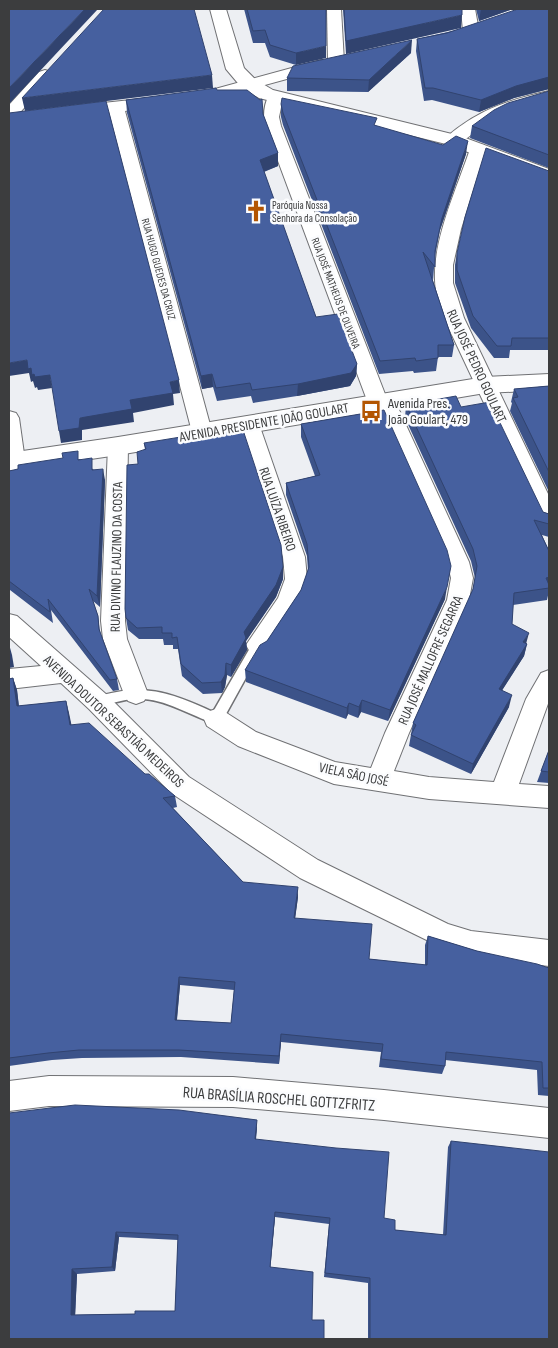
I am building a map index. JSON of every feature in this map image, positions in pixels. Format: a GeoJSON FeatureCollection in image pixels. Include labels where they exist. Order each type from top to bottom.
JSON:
{"type":"FeatureCollection","features":[{"type":"Feature","properties":{"kind":"street"},"geometry":{"type":"LineString","coordinates":[[218,9],[235,69],[249,84],[275,98],[453,140],[549,176]]}},
{"type":"Feature","properties":{"kind":"street"},"geometry":{"type":"LineString","coordinates":[[334,9],[336,62]]}},
{"type":"Feature","properties":{"kind":"street"},"geometry":{"type":"LineString","coordinates":[[468,9],[463,34],[488,25]]}},
{"type":"Feature","properties":{"kind":"street"},"geometry":{"type":"LineString","coordinates":[[58,114],[210,96],[249,84],[354,58]]}},
{"type":"Feature","properties":{"kind":"street"},"geometry":{"type":"LineString","coordinates":[[9,115],[56,63]]}},
{"type":"Feature","properties":{"kind":"street"},"geometry":{"type":"LineString","coordinates":[[453,140],[469,127],[498,110],[549,96]]}},
{"type":"Feature","properties":{"kind":"street","name":"RUA JOSÉ MATHEUS DE OLIVEIRA"},"geometry":{"type":"LineString","coordinates":[[275,98],[270,116],[273,126],[381,402]]}},
{"type":"Feature","properties":{"kind":"street","name":"RUA HUGO GUEDES DA CRUZ"},"geometry":{"type":"LineString","coordinates":[[116,107],[202,432]]}},
{"type":"Feature","properties":{"kind":"street"},"geometry":{"type":"LineString","coordinates":[[9,119],[28,117]]}},
{"type":"Feature","properties":{"kind":"street","name":"RUA JOSÉ PEDRO GOULART"},"geometry":{"type":"LineString","coordinates":[[478,149],[452,229],[444,265],[444,283],[454,318],[549,518]]}},
{"type":"Feature","properties":{"kind":"street","name":"AVENIDA PRESIDENTE JOÃO GOULART"},"geometry":{"type":"LineString","coordinates":[[12,461],[118,446],[485,385],[549,382]]}},
{"type":"Feature","properties":{"kind":"street","name":"RUA JOSÉ MALLOFRE SEGARRA"},"geometry":{"type":"LineString","coordinates":[[378,781],[397,734],[458,600],[462,578],[458,562],[381,402]]}},
{"type":"Feature","properties":{"kind":"street"},"geometry":{"type":"LineString","coordinates":[[9,418],[12,461]]}},
{"type":"Feature","properties":{"kind":"street","name":"RUA LUÍZA RIBEIRO"},"geometry":{"type":"LineString","coordinates":[[249,424],[294,557],[296,579],[288,601],[258,645]]}},
{"type":"Feature","properties":{"kind":"street","name":"RUA DIVINO FLAUZINO DA COSTA"},"geometry":{"type":"LineString","coordinates":[[118,446],[113,621],[115,639],[136,694]]}},
{"type":"Feature","properties":{"kind":"street","name":"AVENIDA DOUTOR SEBASTIÃO MEDEIROS"},"geometry":{"type":"LineString","coordinates":[[9,623],[98,702],[180,784],[310,869],[443,935],[471,944],[549,953]]}},
{"type":"Feature","properties":{"kind":"street"},"geometry":{"type":"LineString","coordinates":[[9,679],[65,673]]}},
{"type":"Feature","properties":{"kind":"street"},"geometry":{"type":"LineString","coordinates":[[502,794],[538,699],[549,680]]}},
{"type":"Feature","properties":{"kind":"street","name":"VIELA SÃO JOSÉ"},"geometry":{"type":"LineString","coordinates":[[216,719],[247,739],[334,773],[428,788],[549,797]]}},
{"type":"Feature","properties":{"kind":"street","name":"RUA BRASÍLIA ROSCHEL GOTTZFRITZ"},"geometry":{"type":"LineString","coordinates":[[9,1096],[48,1091],[233,1092],[549,1123]]}},
{"type":"Feature","properties":{"kind":"lane"},"geometry":{"type":"LineString","coordinates":[[98,702],[136,694],[168,698],[216,719],[258,645]]}},
{"type":"Feature","properties":{"kind":"building"},"geometry":{"type":"Polygon","coordinates":[[[9,9],[85,9],[9,88],[9,9]]]}},
{"type":"Feature","properties":{"kind":"building"},"geometry":{"type":"Polygon","coordinates":[[[104,9],[194,9],[212,75],[22,98],[104,9]]]}},
{"type":"Feature","properties":{"kind":"building"},"geometry":{"type":"Polygon","coordinates":[[[247,9],[326,9],[326,46],[296,53],[270,45],[265,30],[253,31],[247,9]]]}},
{"type":"Feature","properties":{"kind":"building"},"geometry":{"type":"Polygon","coordinates":[[[344,9],[462,9],[462,15],[346,41],[344,9]]]}},
{"type":"Feature","properties":{"kind":"building"},"geometry":{"type":"Polygon","coordinates":[[[518,9],[549,9],[549,77],[516,86],[481,100],[433,88],[425,88],[417,39],[447,33],[518,9]]]}},
{"type":"Feature","properties":{"kind":"building"},"geometry":{"type":"Polygon","coordinates":[[[412,40],[369,80],[287,78],[293,66],[412,40]]]}},
{"type":"Feature","properties":{"kind":"building"},"geometry":{"type":"Polygon","coordinates":[[[216,88],[217,90],[247,90],[260,100],[262,99],[263,114],[278,153],[260,160],[316,317],[338,314],[357,364],[351,373],[298,384],[252,390],[250,383],[216,388],[212,374],[201,376],[126,100],[216,88]]]}},
{"type":"Feature","properties":{"kind":"building"},"geometry":{"type":"Polygon","coordinates":[[[549,91],[549,155],[472,126],[494,110],[508,103],[549,91]]]}},
{"type":"Feature","properties":{"kind":"building"},"geometry":{"type":"Polygon","coordinates":[[[282,98],[377,118],[374,125],[443,145],[456,136],[468,141],[442,218],[435,251],[435,267],[423,252],[454,345],[438,345],[438,358],[416,361],[415,358],[380,361],[283,113],[282,98]]]}},
{"type":"Feature","properties":{"kind":"building"},"geometry":{"type":"Polygon","coordinates":[[[106,101],[179,380],[170,382],[173,393],[130,400],[132,409],[80,418],[79,428],[59,431],[50,375],[35,377],[34,374],[32,375],[31,368],[28,369],[27,360],[9,363],[9,113],[106,101]]]}},
{"type":"Feature","properties":{"kind":"building"},"geometry":{"type":"Polygon","coordinates":[[[486,148],[549,171],[549,338],[512,338],[511,346],[497,346],[473,316],[457,270],[457,253],[465,217],[486,148]]]}},
{"type":"Feature","properties":{"kind":"building"},"geometry":{"type":"Polygon","coordinates":[[[549,386],[549,472],[513,398],[518,397],[514,389],[549,386]]]}},
{"type":"Feature","properties":{"kind":"building"},"geometry":{"type":"Polygon","coordinates":[[[456,396],[461,407],[490,402],[543,512],[549,514],[549,524],[534,520],[549,551],[549,577],[546,578],[549,588],[514,593],[512,624],[529,633],[523,642],[527,644],[499,689],[512,695],[473,764],[411,735],[416,725],[413,723],[473,589],[477,566],[473,549],[406,405],[456,396]]]}},
{"type":"Feature","properties":{"kind":"building"},"geometry":{"type":"Polygon","coordinates":[[[384,410],[447,550],[451,566],[447,587],[390,710],[362,700],[359,707],[349,703],[347,708],[245,670],[260,645],[267,641],[301,590],[309,567],[307,544],[286,483],[320,475],[301,424],[384,410]]]}},
{"type":"Feature","properties":{"kind":"building"},"geometry":{"type":"Polygon","coordinates":[[[242,427],[281,545],[283,567],[276,585],[244,632],[246,638],[231,665],[226,663],[225,675],[221,682],[202,683],[181,664],[177,637],[172,638],[172,633],[162,633],[162,627],[137,628],[126,618],[127,465],[138,464],[137,452],[146,449],[144,443],[242,427]]]}},
{"type":"Feature","properties":{"kind":"building"},"geometry":{"type":"Polygon","coordinates":[[[78,451],[78,460],[92,458],[92,470],[103,469],[97,596],[89,589],[98,616],[99,629],[117,679],[110,680],[48,599],[50,612],[9,581],[9,471],[18,469],[18,465],[63,458],[62,453],[78,451]]]}},
{"type":"Feature","properties":{"kind":"building"},"geometry":{"type":"Polygon","coordinates":[[[13,678],[17,706],[66,701],[70,725],[89,723],[145,774],[149,774],[175,796],[163,798],[243,882],[298,887],[294,918],[372,924],[369,959],[427,965],[428,936],[477,951],[549,968],[549,1088],[543,1088],[542,1062],[446,1052],[445,1066],[381,1059],[383,1044],[281,1034],[279,1056],[179,1050],[79,1050],[9,1058],[9,679],[13,678]],[[179,977],[175,1020],[231,1023],[235,982],[179,977]]]}},
{"type":"Feature","properties":{"kind":"building"},"geometry":{"type":"Polygon","coordinates":[[[549,750],[549,772],[541,771],[549,750]]]}},
{"type":"Feature","properties":{"kind":"building"},"geometry":{"type":"Polygon","coordinates":[[[75,1105],[179,1110],[257,1120],[255,1139],[389,1152],[384,1218],[395,1220],[395,1230],[446,1235],[451,1141],[549,1152],[549,1339],[370,1339],[370,1278],[325,1273],[330,1218],[275,1212],[270,1267],[313,1272],[312,1320],[324,1320],[324,1339],[9,1339],[9,1113],[75,1105]],[[116,1232],[112,1267],[72,1269],[71,1315],[135,1314],[135,1311],[175,1311],[178,1235],[116,1232]]]}},
{"type":"Feature","properties":{"kind":"place","name":"Paróquia Nossa Senhora da Consolação"},"geometry":{"type":"Point","coordinates":[256,211]}},
{"type":"Feature","properties":{"kind":"place","name":"Avenida Pres. João Goulart, 479"},"geometry":{"type":"Point","coordinates":[371,411]}}]}
